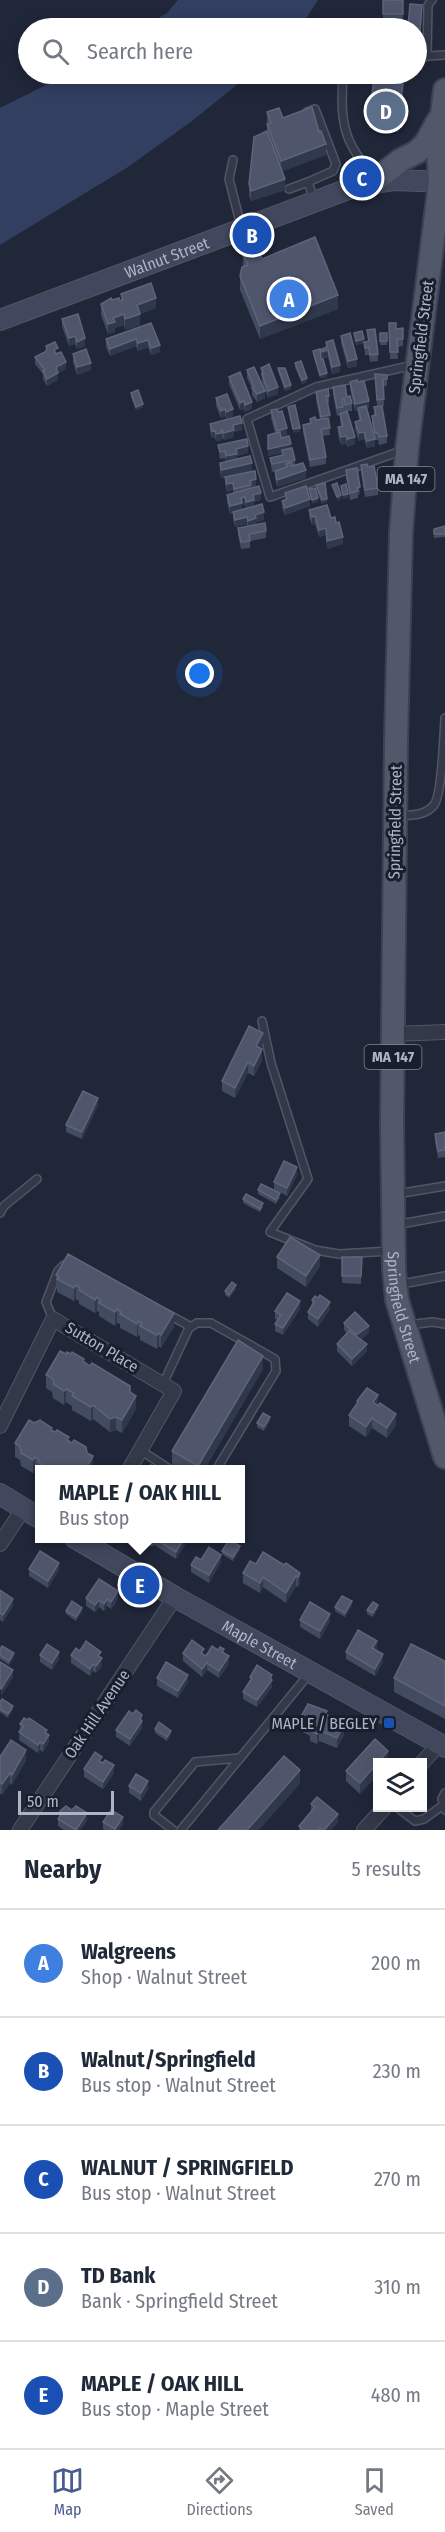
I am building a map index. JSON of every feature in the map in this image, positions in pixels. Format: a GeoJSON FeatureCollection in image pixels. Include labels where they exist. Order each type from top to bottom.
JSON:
{"type":"FeatureCollection","features":[{"type":"Feature","properties":{"kind":"main road","name":"Springfield Street"},"geometry":{"type":"LineString","coordinates":[[445,90],[438,149],[444,178],[407,449],[400,574],[392,1194],[395,1285],[404,1326],[435,1412],[445,1457]]}},
{"type":"Feature","properties":{"kind":"main road"},"geometry":{"type":"LineString","coordinates":[[373,182],[426,143],[441,114]]}},
{"type":"Feature","properties":{"kind":"main road","name":"Walnut Street"},"geometry":{"type":"LineString","coordinates":[[0,320],[373,182],[444,178]]}},
{"type":"Feature","properties":{"kind":"main road"},"geometry":{"type":"LineString","coordinates":[[0,1494],[32,1513]]}},
{"type":"Feature","properties":{"kind":"main road","name":"Maple Street"},"geometry":{"type":"LineString","coordinates":[[88,1543],[175,1597],[442,1746]]}},
{"type":"Feature","properties":{"kind":"street"},"geometry":{"type":"LineString","coordinates":[[393,1034],[445,1032]]}},
{"type":"Feature","properties":{"kind":"street","name":"Sutton Place"},"geometry":{"type":"LineString","coordinates":[[0,1426],[53,1319],[169,1388]]}},
{"type":"Feature","properties":{"kind":"street"},"geometry":{"type":"LineString","coordinates":[[132,1465],[169,1388]]}},
{"type":"Feature","properties":{"kind":"street"},"geometry":{"type":"LineString","coordinates":[[0,1544],[32,1513]]}},
{"type":"Feature","properties":{"kind":"street","name":"Oak Hill Avenue"},"geometry":{"type":"LineString","coordinates":[[20,1830],[175,1597]]}},
{"type":"Feature","properties":{"kind":"street"},"geometry":{"type":"LineString","coordinates":[[427,1759],[442,1746]]}},
{"type":"Feature","properties":{"kind":"street"},"geometry":{"type":"LineString","coordinates":[[364,1830],[380,1812]]}},
{"type":"Feature","properties":{"kind":"lane"},"geometry":{"type":"LineString","coordinates":[[428,2],[428,56],[445,56]]}},
{"type":"Feature","properties":{"kind":"lane"},"geometry":{"type":"LineString","coordinates":[[343,84],[344,124],[349,141],[373,182]]}},
{"type":"Feature","properties":{"kind":"lane"},"geometry":{"type":"LineString","coordinates":[[289,189],[333,171],[336,164],[315,109],[295,117]]}},
{"type":"Feature","properties":{"kind":"lane"},"geometry":{"type":"LineString","coordinates":[[233,160],[229,179],[242,229]]}},
{"type":"Feature","properties":{"kind":"lane"},"geometry":{"type":"LineString","coordinates":[[308,182],[314,202]]}},
{"type":"Feature","properties":{"kind":"lane"},"geometry":{"type":"LineString","coordinates":[[407,449],[270,497],[247,419],[316,387],[417,365]]}},
{"type":"Feature","properties":{"kind":"lane"},"geometry":{"type":"LineString","coordinates":[[396,816],[418,815],[434,805],[438,797],[445,718]]}},
{"type":"Feature","properties":{"kind":"lane"},"geometry":{"type":"LineString","coordinates":[[262,1021],[271,1063],[308,1179],[270,1232],[315,1250],[339,1254],[393,1251]]}},
{"type":"Feature","properties":{"kind":"lane"},"geometry":{"type":"LineString","coordinates":[[0,1213],[4,1206],[37,1179]]}},
{"type":"Feature","properties":{"kind":"lane"},"geometry":{"type":"LineString","coordinates":[[392,1194],[445,1186]]}},
{"type":"Feature","properties":{"kind":"lane"},"geometry":{"type":"LineString","coordinates":[[393,1225],[445,1216]]}},
{"type":"Feature","properties":{"kind":"lane"},"geometry":{"type":"LineString","coordinates":[[53,1319],[46,1302],[58,1271],[68,1263]]}},
{"type":"Feature","properties":{"kind":"lane"},"geometry":{"type":"LineString","coordinates":[[395,1285],[445,1276]]}},
{"type":"Feature","properties":{"kind":"lane"},"geometry":{"type":"LineString","coordinates":[[155,1307],[186,1324],[189,1328]]}},
{"type":"Feature","properties":{"kind":"lane"},"geometry":{"type":"LineString","coordinates":[[404,1326],[432,1322],[445,1324]]}},
{"type":"Feature","properties":{"kind":"lane"},"geometry":{"type":"LineString","coordinates":[[169,1388],[189,1328],[197,1323],[211,1323],[274,1359],[276,1371],[219,1465]]}},
{"type":"Feature","properties":{"kind":"lane"},"geometry":{"type":"LineString","coordinates":[[140,1450],[163,1465]]}},
{"type":"Feature","properties":{"kind":"lane"},"geometry":{"type":"LineString","coordinates":[[181,1830],[310,1673]]}},
{"type":"Feature","properties":{"kind":"lane"},"geometry":{"type":"LineString","coordinates":[[173,1830],[154,1815],[154,1812],[195,1762],[240,1758]]}},
{"type":"Feature","properties":{"kind":"lane"},"geometry":{"type":"LineString","coordinates":[[403,1812],[415,1821],[424,1819],[444,1808],[445,1793]]}},
{"type":"Feature","properties":{"kind":"water"},"geometry":{"type":"Polygon","coordinates":[[[178,0],[318,0],[306,18],[158,18],[167,13],[178,0]]]}},
{"type":"Feature","properties":{"kind":"water"},"geometry":{"type":"Polygon","coordinates":[[[48,84],[238,84],[192,121],[128,167],[0,245],[0,108],[48,84]]]}},
{"type":"Feature","properties":{"kind":"building"},"geometry":{"type":"Polygon","coordinates":[[[383,0],[403,0],[403,14],[383,14],[383,0]]]}},
{"type":"Feature","properties":{"kind":"building"},"geometry":{"type":"Polygon","coordinates":[[[410,4],[422,5],[421,18],[409,18],[410,4]]]}},
{"type":"Feature","properties":{"kind":"building"},"geometry":{"type":"Polygon","coordinates":[[[373,84],[403,84],[398,121],[369,117],[373,84]]]}},
{"type":"Feature","properties":{"kind":"building"},"geometry":{"type":"Polygon","coordinates":[[[312,107],[319,132],[321,131],[326,144],[281,161],[267,124],[271,123],[267,112],[279,108],[283,118],[312,107]]]}},
{"type":"Feature","properties":{"kind":"building"},"geometry":{"type":"Polygon","coordinates":[[[267,131],[285,179],[251,191],[249,184],[254,137],[267,131]]]}},
{"type":"Feature","properties":{"kind":"building"},"geometry":{"type":"Polygon","coordinates":[[[315,237],[338,295],[260,326],[240,276],[242,267],[248,265],[243,255],[258,249],[262,259],[315,237]]]}},
{"type":"Feature","properties":{"kind":"building"},"geometry":{"type":"Polygon","coordinates":[[[151,283],[156,298],[137,305],[140,314],[125,319],[124,314],[113,318],[115,322],[108,324],[101,304],[111,298],[112,300],[119,298],[120,301],[123,300],[121,294],[151,283]]]}},
{"type":"Feature","properties":{"kind":"building"},"geometry":{"type":"Polygon","coordinates":[[[78,314],[85,338],[77,342],[75,336],[69,338],[62,319],[78,314]]]}},
{"type":"Feature","properties":{"kind":"building"},"geometry":{"type":"Polygon","coordinates":[[[151,323],[160,345],[151,348],[148,340],[138,343],[136,339],[110,349],[106,339],[151,323]]]}},
{"type":"Feature","properties":{"kind":"building"},"geometry":{"type":"Polygon","coordinates":[[[389,323],[396,323],[396,329],[403,328],[403,339],[397,339],[398,352],[390,352],[389,323]]]}},
{"type":"Feature","properties":{"kind":"building"},"geometry":{"type":"Polygon","coordinates":[[[375,329],[378,354],[370,355],[369,347],[365,348],[364,342],[369,341],[367,330],[375,329]]]}},
{"type":"Feature","properties":{"kind":"building"},"geometry":{"type":"Polygon","coordinates":[[[362,331],[364,339],[356,341],[354,333],[362,331]]]}},
{"type":"Feature","properties":{"kind":"building"},"geometry":{"type":"Polygon","coordinates":[[[350,333],[357,359],[348,361],[341,336],[350,333]]]}},
{"type":"Feature","properties":{"kind":"building"},"geometry":{"type":"Polygon","coordinates":[[[380,333],[387,333],[387,341],[380,341],[380,333]]]}},
{"type":"Feature","properties":{"kind":"building"},"geometry":{"type":"Polygon","coordinates":[[[333,340],[340,365],[332,367],[328,350],[321,352],[320,350],[327,347],[326,342],[333,340]]]}},
{"type":"Feature","properties":{"kind":"building"},"geometry":{"type":"Polygon","coordinates":[[[55,342],[58,348],[54,350],[56,354],[61,352],[66,362],[56,367],[58,373],[47,379],[43,371],[45,370],[35,357],[45,352],[46,346],[55,342]]]}},
{"type":"Feature","properties":{"kind":"building"},"geometry":{"type":"Polygon","coordinates":[[[86,349],[91,363],[77,367],[73,354],[86,349]]]}},
{"type":"Feature","properties":{"kind":"building"},"geometry":{"type":"Polygon","coordinates":[[[320,349],[321,359],[323,359],[327,373],[320,375],[313,351],[320,349]]]}},
{"type":"Feature","properties":{"kind":"building"},"geometry":{"type":"Polygon","coordinates":[[[301,361],[307,378],[302,380],[295,363],[301,361]]]}},
{"type":"Feature","properties":{"kind":"building"},"geometry":{"type":"Polygon","coordinates":[[[269,364],[278,387],[268,391],[261,368],[269,364]]]}},
{"type":"Feature","properties":{"kind":"building"},"geometry":{"type":"Polygon","coordinates":[[[254,367],[265,391],[257,394],[252,388],[254,387],[247,370],[254,367]]]}},
{"type":"Feature","properties":{"kind":"building"},"geometry":{"type":"Polygon","coordinates":[[[278,368],[285,368],[291,385],[285,387],[278,368]]]}},
{"type":"Feature","properties":{"kind":"building"},"geometry":{"type":"Polygon","coordinates":[[[240,372],[252,402],[245,405],[244,401],[240,403],[229,377],[240,372]]]}},
{"type":"Feature","properties":{"kind":"building"},"geometry":{"type":"Polygon","coordinates":[[[375,374],[387,375],[387,379],[383,379],[384,399],[377,400],[375,374]]]}},
{"type":"Feature","properties":{"kind":"building"},"geometry":{"type":"Polygon","coordinates":[[[357,380],[358,382],[364,381],[369,401],[355,404],[350,382],[357,380]]]}},
{"type":"Feature","properties":{"kind":"building"},"geometry":{"type":"Polygon","coordinates":[[[345,385],[347,397],[350,396],[352,403],[345,405],[344,398],[342,399],[343,407],[337,408],[333,387],[345,385]]]}},
{"type":"Feature","properties":{"kind":"building"},"geometry":{"type":"Polygon","coordinates":[[[328,389],[329,396],[326,396],[330,415],[321,417],[316,392],[328,389]]]}},
{"type":"Feature","properties":{"kind":"building"},"geometry":{"type":"Polygon","coordinates":[[[138,390],[143,404],[136,407],[131,393],[138,390]]]}},
{"type":"Feature","properties":{"kind":"building"},"geometry":{"type":"Polygon","coordinates":[[[227,394],[233,409],[226,412],[225,409],[221,411],[216,398],[227,394]]]}},
{"type":"Feature","properties":{"kind":"building"},"geometry":{"type":"Polygon","coordinates":[[[295,405],[300,428],[293,429],[288,407],[295,405]]]}},
{"type":"Feature","properties":{"kind":"building"},"geometry":{"type":"Polygon","coordinates":[[[366,406],[375,439],[367,441],[364,432],[359,433],[355,422],[361,420],[358,408],[366,406]]]}},
{"type":"Feature","properties":{"kind":"building"},"geometry":{"type":"Polygon","coordinates":[[[382,406],[387,436],[379,437],[378,433],[375,433],[372,416],[376,415],[374,407],[382,406]]]}},
{"type":"Feature","properties":{"kind":"building"},"geometry":{"type":"Polygon","coordinates":[[[277,409],[278,412],[282,411],[287,428],[277,431],[271,410],[277,409]]]}},
{"type":"Feature","properties":{"kind":"building"},"geometry":{"type":"Polygon","coordinates":[[[347,411],[355,437],[347,439],[346,436],[341,437],[338,427],[343,426],[340,414],[347,411]]]}},
{"type":"Feature","properties":{"kind":"building"},"geometry":{"type":"Polygon","coordinates":[[[240,416],[242,423],[233,425],[234,430],[224,433],[221,429],[222,433],[216,434],[215,430],[212,431],[210,424],[240,416]]]}},
{"type":"Feature","properties":{"kind":"building"},"geometry":{"type":"Polygon","coordinates":[[[315,417],[316,420],[328,418],[330,428],[321,429],[326,457],[310,460],[303,425],[311,423],[310,419],[315,417]]]}},
{"type":"Feature","properties":{"kind":"building"},"geometry":{"type":"Polygon","coordinates":[[[280,432],[281,438],[289,436],[291,444],[268,449],[268,435],[280,432]]]}},
{"type":"Feature","properties":{"kind":"building"},"geometry":{"type":"Polygon","coordinates":[[[247,439],[248,446],[236,449],[237,454],[226,456],[225,451],[220,452],[218,445],[247,439]]]}},
{"type":"Feature","properties":{"kind":"building"},"geometry":{"type":"Polygon","coordinates":[[[292,448],[295,460],[272,464],[270,458],[283,455],[282,450],[292,448]]]}},
{"type":"Feature","properties":{"kind":"building"},"geometry":{"type":"Polygon","coordinates":[[[250,456],[252,463],[221,470],[220,463],[250,456]]]}},
{"type":"Feature","properties":{"kind":"building"},"geometry":{"type":"Polygon","coordinates":[[[291,462],[292,466],[303,463],[306,470],[277,480],[275,471],[287,467],[286,464],[291,462]]]}},
{"type":"Feature","properties":{"kind":"building"},"geometry":{"type":"Polygon","coordinates":[[[367,464],[368,467],[374,466],[378,488],[365,490],[361,465],[367,464]]]}},
{"type":"Feature","properties":{"kind":"building"},"geometry":{"type":"Polygon","coordinates":[[[357,468],[360,487],[357,488],[358,491],[350,493],[346,470],[357,468]]]}},
{"type":"Feature","properties":{"kind":"building"},"geometry":{"type":"Polygon","coordinates":[[[255,471],[256,479],[250,481],[251,485],[234,489],[233,483],[227,484],[225,477],[255,471]]]}},
{"type":"Feature","properties":{"kind":"building"},"geometry":{"type":"Polygon","coordinates":[[[325,483],[327,499],[322,500],[316,485],[325,483]]]}},
{"type":"Feature","properties":{"kind":"building"},"geometry":{"type":"Polygon","coordinates":[[[337,483],[341,495],[337,497],[332,485],[337,483]]]}},
{"type":"Feature","properties":{"kind":"building"},"geometry":{"type":"Polygon","coordinates":[[[346,484],[348,494],[343,495],[341,486],[346,484]]]}},
{"type":"Feature","properties":{"kind":"building"},"geometry":{"type":"Polygon","coordinates":[[[259,486],[261,493],[253,495],[254,500],[246,502],[245,497],[241,498],[242,503],[230,506],[227,495],[259,486]]]}},
{"type":"Feature","properties":{"kind":"building"},"geometry":{"type":"Polygon","coordinates":[[[306,486],[310,499],[285,508],[282,501],[287,499],[285,493],[306,486]]]}},
{"type":"Feature","properties":{"kind":"building"},"geometry":{"type":"Polygon","coordinates":[[[315,488],[318,498],[312,500],[309,489],[315,488]]]}},
{"type":"Feature","properties":{"kind":"building"},"geometry":{"type":"Polygon","coordinates":[[[262,504],[264,512],[255,515],[256,518],[248,521],[247,517],[235,520],[233,512],[262,504]]]}},
{"type":"Feature","properties":{"kind":"building"},"geometry":{"type":"Polygon","coordinates":[[[327,505],[331,518],[335,517],[336,523],[339,522],[343,537],[327,541],[326,528],[319,530],[315,516],[312,517],[309,510],[327,505]]]}},
{"type":"Feature","properties":{"kind":"building"},"geometry":{"type":"Polygon","coordinates":[[[265,523],[266,531],[249,534],[250,541],[241,542],[238,528],[265,523]]]}},
{"type":"Feature","properties":{"kind":"building"},"geometry":{"type":"Polygon","coordinates":[[[445,526],[445,534],[434,534],[434,529],[445,526]]]}},
{"type":"Feature","properties":{"kind":"building"},"geometry":{"type":"Polygon","coordinates":[[[249,1026],[263,1033],[256,1046],[262,1049],[254,1066],[248,1062],[235,1088],[222,1081],[249,1026]]]}},
{"type":"Feature","properties":{"kind":"building"},"geometry":{"type":"Polygon","coordinates":[[[83,1091],[98,1098],[82,1132],[66,1125],[83,1091]]]}},
{"type":"Feature","properties":{"kind":"building"},"geometry":{"type":"Polygon","coordinates":[[[445,1132],[445,1150],[438,1151],[435,1134],[445,1132]]]}},
{"type":"Feature","properties":{"kind":"building"},"geometry":{"type":"Polygon","coordinates":[[[284,1161],[297,1167],[287,1188],[274,1182],[284,1161]]]}},
{"type":"Feature","properties":{"kind":"building"},"geometry":{"type":"Polygon","coordinates":[[[261,1184],[280,1193],[276,1200],[258,1190],[261,1184]]]}},
{"type":"Feature","properties":{"kind":"building"},"geometry":{"type":"Polygon","coordinates":[[[246,1194],[263,1203],[260,1209],[243,1199],[246,1194]]]}},
{"type":"Feature","properties":{"kind":"building"},"geometry":{"type":"Polygon","coordinates":[[[290,1237],[320,1255],[306,1276],[277,1257],[290,1237]]]}},
{"type":"Feature","properties":{"kind":"building"},"geometry":{"type":"Polygon","coordinates":[[[68,1254],[174,1313],[161,1335],[140,1326],[142,1323],[138,1321],[137,1324],[120,1314],[121,1312],[117,1309],[115,1312],[99,1303],[101,1300],[97,1297],[95,1300],[79,1290],[80,1288],[76,1285],[74,1288],[57,1279],[59,1276],[56,1275],[68,1254]]]}},
{"type":"Feature","properties":{"kind":"building"},"geometry":{"type":"Polygon","coordinates":[[[342,1257],[362,1257],[361,1276],[342,1276],[342,1257]]]}},
{"type":"Feature","properties":{"kind":"building"},"geometry":{"type":"Polygon","coordinates":[[[232,1282],[236,1285],[229,1295],[225,1291],[232,1282]]]}},
{"type":"Feature","properties":{"kind":"building"},"geometry":{"type":"Polygon","coordinates":[[[287,1293],[300,1301],[283,1328],[275,1324],[281,1315],[275,1311],[287,1293]]]}},
{"type":"Feature","properties":{"kind":"building"},"geometry":{"type":"Polygon","coordinates":[[[320,1295],[330,1302],[318,1319],[308,1312],[314,1302],[312,1300],[315,1296],[318,1298],[320,1295]]]}},
{"type":"Feature","properties":{"kind":"building"},"geometry":{"type":"Polygon","coordinates":[[[355,1312],[369,1326],[356,1335],[344,1323],[355,1312]]]}},
{"type":"Feature","properties":{"kind":"building"},"geometry":{"type":"Polygon","coordinates":[[[349,1331],[367,1344],[352,1359],[337,1344],[349,1331]]]}},
{"type":"Feature","properties":{"kind":"building"},"geometry":{"type":"Polygon","coordinates":[[[238,1340],[263,1356],[199,1465],[172,1451],[238,1340]]]}},
{"type":"Feature","properties":{"kind":"building"},"geometry":{"type":"Polygon","coordinates":[[[60,1351],[66,1354],[72,1352],[84,1359],[83,1361],[90,1366],[92,1363],[130,1386],[130,1392],[136,1396],[122,1420],[116,1417],[110,1419],[93,1405],[91,1407],[72,1396],[74,1393],[66,1389],[64,1391],[53,1384],[52,1378],[46,1375],[60,1351]]]}},
{"type":"Feature","properties":{"kind":"building"},"geometry":{"type":"Polygon","coordinates":[[[367,1388],[378,1395],[373,1402],[378,1406],[380,1403],[396,1414],[387,1428],[372,1418],[366,1427],[349,1415],[367,1388]]]}},
{"type":"Feature","properties":{"kind":"building"},"geometry":{"type":"Polygon","coordinates":[[[263,1413],[270,1417],[264,1427],[257,1423],[263,1413]]]}},
{"type":"Feature","properties":{"kind":"building"},"geometry":{"type":"Polygon","coordinates":[[[29,1420],[34,1423],[40,1420],[52,1428],[51,1430],[55,1432],[57,1430],[69,1437],[67,1440],[72,1443],[74,1440],[86,1447],[87,1453],[93,1456],[88,1465],[42,1465],[35,1457],[33,1460],[21,1453],[20,1446],[15,1443],[29,1420]]]}},
{"type":"Feature","properties":{"kind":"building"},"geometry":{"type":"Polygon","coordinates":[[[161,1543],[182,1543],[176,1552],[161,1543]]]}},
{"type":"Feature","properties":{"kind":"building"},"geometry":{"type":"Polygon","coordinates":[[[227,1543],[240,1546],[233,1557],[222,1551],[227,1543]]]}},
{"type":"Feature","properties":{"kind":"building"},"geometry":{"type":"Polygon","coordinates":[[[209,1547],[221,1555],[209,1575],[191,1565],[196,1557],[201,1560],[209,1547]]]}},
{"type":"Feature","properties":{"kind":"building"},"geometry":{"type":"Polygon","coordinates":[[[40,1551],[59,1563],[48,1581],[29,1569],[40,1551]]]}},
{"type":"Feature","properties":{"kind":"building"},"geometry":{"type":"Polygon","coordinates":[[[263,1552],[300,1573],[286,1593],[263,1577],[260,1583],[243,1573],[250,1561],[256,1564],[263,1552]]]}},
{"type":"Feature","properties":{"kind":"building"},"geometry":{"type":"Polygon","coordinates":[[[99,1579],[118,1591],[111,1602],[107,1599],[104,1604],[99,1600],[95,1605],[86,1598],[99,1579]]]}},
{"type":"Feature","properties":{"kind":"building"},"geometry":{"type":"Polygon","coordinates":[[[0,1590],[13,1599],[3,1615],[0,1613],[0,1590]]]}},
{"type":"Feature","properties":{"kind":"building"},"geometry":{"type":"Polygon","coordinates":[[[342,1596],[352,1601],[345,1613],[335,1607],[342,1596]]]}},
{"type":"Feature","properties":{"kind":"building"},"geometry":{"type":"Polygon","coordinates":[[[72,1601],[82,1608],[76,1617],[66,1611],[72,1601]]]}},
{"type":"Feature","properties":{"kind":"building"},"geometry":{"type":"Polygon","coordinates":[[[310,1602],[330,1614],[320,1631],[300,1620],[310,1602]]]}},
{"type":"Feature","properties":{"kind":"building"},"geometry":{"type":"Polygon","coordinates":[[[373,1602],[378,1605],[373,1613],[367,1610],[373,1602]]]}},
{"type":"Feature","properties":{"kind":"building"},"geometry":{"type":"Polygon","coordinates":[[[358,1630],[377,1641],[372,1648],[383,1654],[375,1669],[346,1652],[358,1630]]]}},
{"type":"Feature","properties":{"kind":"building"},"geometry":{"type":"Polygon","coordinates":[[[192,1640],[204,1649],[201,1653],[206,1656],[212,1646],[218,1650],[220,1647],[224,1649],[222,1652],[229,1656],[219,1671],[207,1663],[202,1669],[183,1653],[192,1640]]]}},
{"type":"Feature","properties":{"kind":"building"},"geometry":{"type":"Polygon","coordinates":[[[86,1641],[101,1652],[98,1656],[102,1658],[96,1666],[93,1664],[90,1669],[71,1655],[76,1648],[80,1651],[86,1641]]]}},
{"type":"Feature","properties":{"kind":"building"},"geometry":{"type":"Polygon","coordinates":[[[47,1644],[59,1652],[52,1663],[40,1655],[47,1644]]]}},
{"type":"Feature","properties":{"kind":"building"},"geometry":{"type":"Polygon","coordinates":[[[411,1644],[445,1661],[445,1706],[394,1678],[411,1644]]]}},
{"type":"Feature","properties":{"kind":"building"},"geometry":{"type":"Polygon","coordinates":[[[2,1646],[14,1653],[9,1661],[0,1655],[2,1646]]]}},
{"type":"Feature","properties":{"kind":"building"},"geometry":{"type":"Polygon","coordinates":[[[0,1662],[13,1670],[1,1689],[0,1688],[0,1662]]]}},
{"type":"Feature","properties":{"kind":"building"},"geometry":{"type":"Polygon","coordinates":[[[166,1662],[188,1675],[178,1691],[157,1678],[166,1662]]]}},
{"type":"Feature","properties":{"kind":"building"},"geometry":{"type":"Polygon","coordinates":[[[257,1665],[272,1675],[270,1678],[272,1680],[257,1700],[243,1692],[257,1665]]]}},
{"type":"Feature","properties":{"kind":"building"},"geometry":{"type":"Polygon","coordinates":[[[2,1699],[13,1706],[8,1714],[0,1709],[2,1699]]]}},
{"type":"Feature","properties":{"kind":"building"},"geometry":{"type":"Polygon","coordinates":[[[308,1704],[327,1711],[325,1714],[344,1724],[337,1738],[319,1730],[317,1734],[310,1730],[312,1727],[299,1720],[308,1704]]]}},
{"type":"Feature","properties":{"kind":"building"},"geometry":{"type":"Polygon","coordinates":[[[136,1710],[142,1715],[140,1719],[142,1721],[130,1739],[116,1730],[129,1711],[133,1714],[136,1710]]]}},
{"type":"Feature","properties":{"kind":"building"},"geometry":{"type":"Polygon","coordinates":[[[24,1718],[28,1720],[29,1718],[47,1730],[45,1732],[49,1735],[43,1744],[40,1742],[38,1745],[19,1732],[24,1726],[20,1724],[24,1718]]]}},
{"type":"Feature","properties":{"kind":"building"},"geometry":{"type":"Polygon","coordinates":[[[159,1722],[171,1731],[167,1737],[155,1729],[159,1722]]]}},
{"type":"Feature","properties":{"kind":"building"},"geometry":{"type":"Polygon","coordinates":[[[375,1739],[388,1751],[382,1758],[373,1758],[373,1768],[360,1783],[346,1771],[375,1739]]]}},
{"type":"Feature","properties":{"kind":"building"},"geometry":{"type":"Polygon","coordinates":[[[11,1740],[26,1750],[12,1775],[10,1773],[2,1784],[0,1783],[0,1757],[11,1740]]]}},
{"type":"Feature","properties":{"kind":"building"},"geometry":{"type":"Polygon","coordinates":[[[95,1752],[102,1757],[99,1761],[103,1763],[105,1760],[114,1765],[103,1782],[84,1769],[95,1752]]]}},
{"type":"Feature","properties":{"kind":"building"},"geometry":{"type":"Polygon","coordinates":[[[284,1756],[300,1770],[247,1830],[218,1830],[284,1756]]]}},
{"type":"Feature","properties":{"kind":"building"},"geometry":{"type":"Polygon","coordinates":[[[136,1774],[148,1781],[141,1793],[129,1786],[136,1774]]]}},
{"type":"Feature","properties":{"kind":"building"},"geometry":{"type":"Polygon","coordinates":[[[317,1797],[338,1814],[324,1830],[320,1828],[319,1830],[303,1830],[299,1826],[315,1807],[311,1804],[317,1797]]]}},
{"type":"Feature","properties":{"kind":"building"},"geometry":{"type":"Polygon","coordinates":[[[66,1806],[72,1810],[76,1806],[87,1813],[76,1830],[58,1819],[62,1813],[60,1811],[66,1806]]]}},
{"type":"Feature","properties":{"kind":"building"},"geometry":{"type":"Polygon","coordinates":[[[111,1810],[123,1817],[115,1829],[103,1822],[111,1810]]]}},
{"type":"Feature","properties":{"kind":"place","name":"TD Bank"},"geometry":{"type":"Point","coordinates":[386,111]}},
{"type":"Feature","properties":{"kind":"place","name":"WALNUT / SPRINGFIELD"},"geometry":{"type":"Point","coordinates":[362,178]}},
{"type":"Feature","properties":{"kind":"place","name":"Walnut/Springfield"},"geometry":{"type":"Point","coordinates":[252,235]}},
{"type":"Feature","properties":{"kind":"place","name":"Walgreens"},"geometry":{"type":"Point","coordinates":[289,299]}},
{"type":"Feature","properties":{"kind":"place","name":"MAPLE / OAK HILL"},"geometry":{"type":"Point","coordinates":[140,1585]}},
{"type":"Feature","properties":{"kind":"place","name":"MAPLE / BEGLEY"},"geometry":{"type":"Point","coordinates":[389,1723]}}]}
